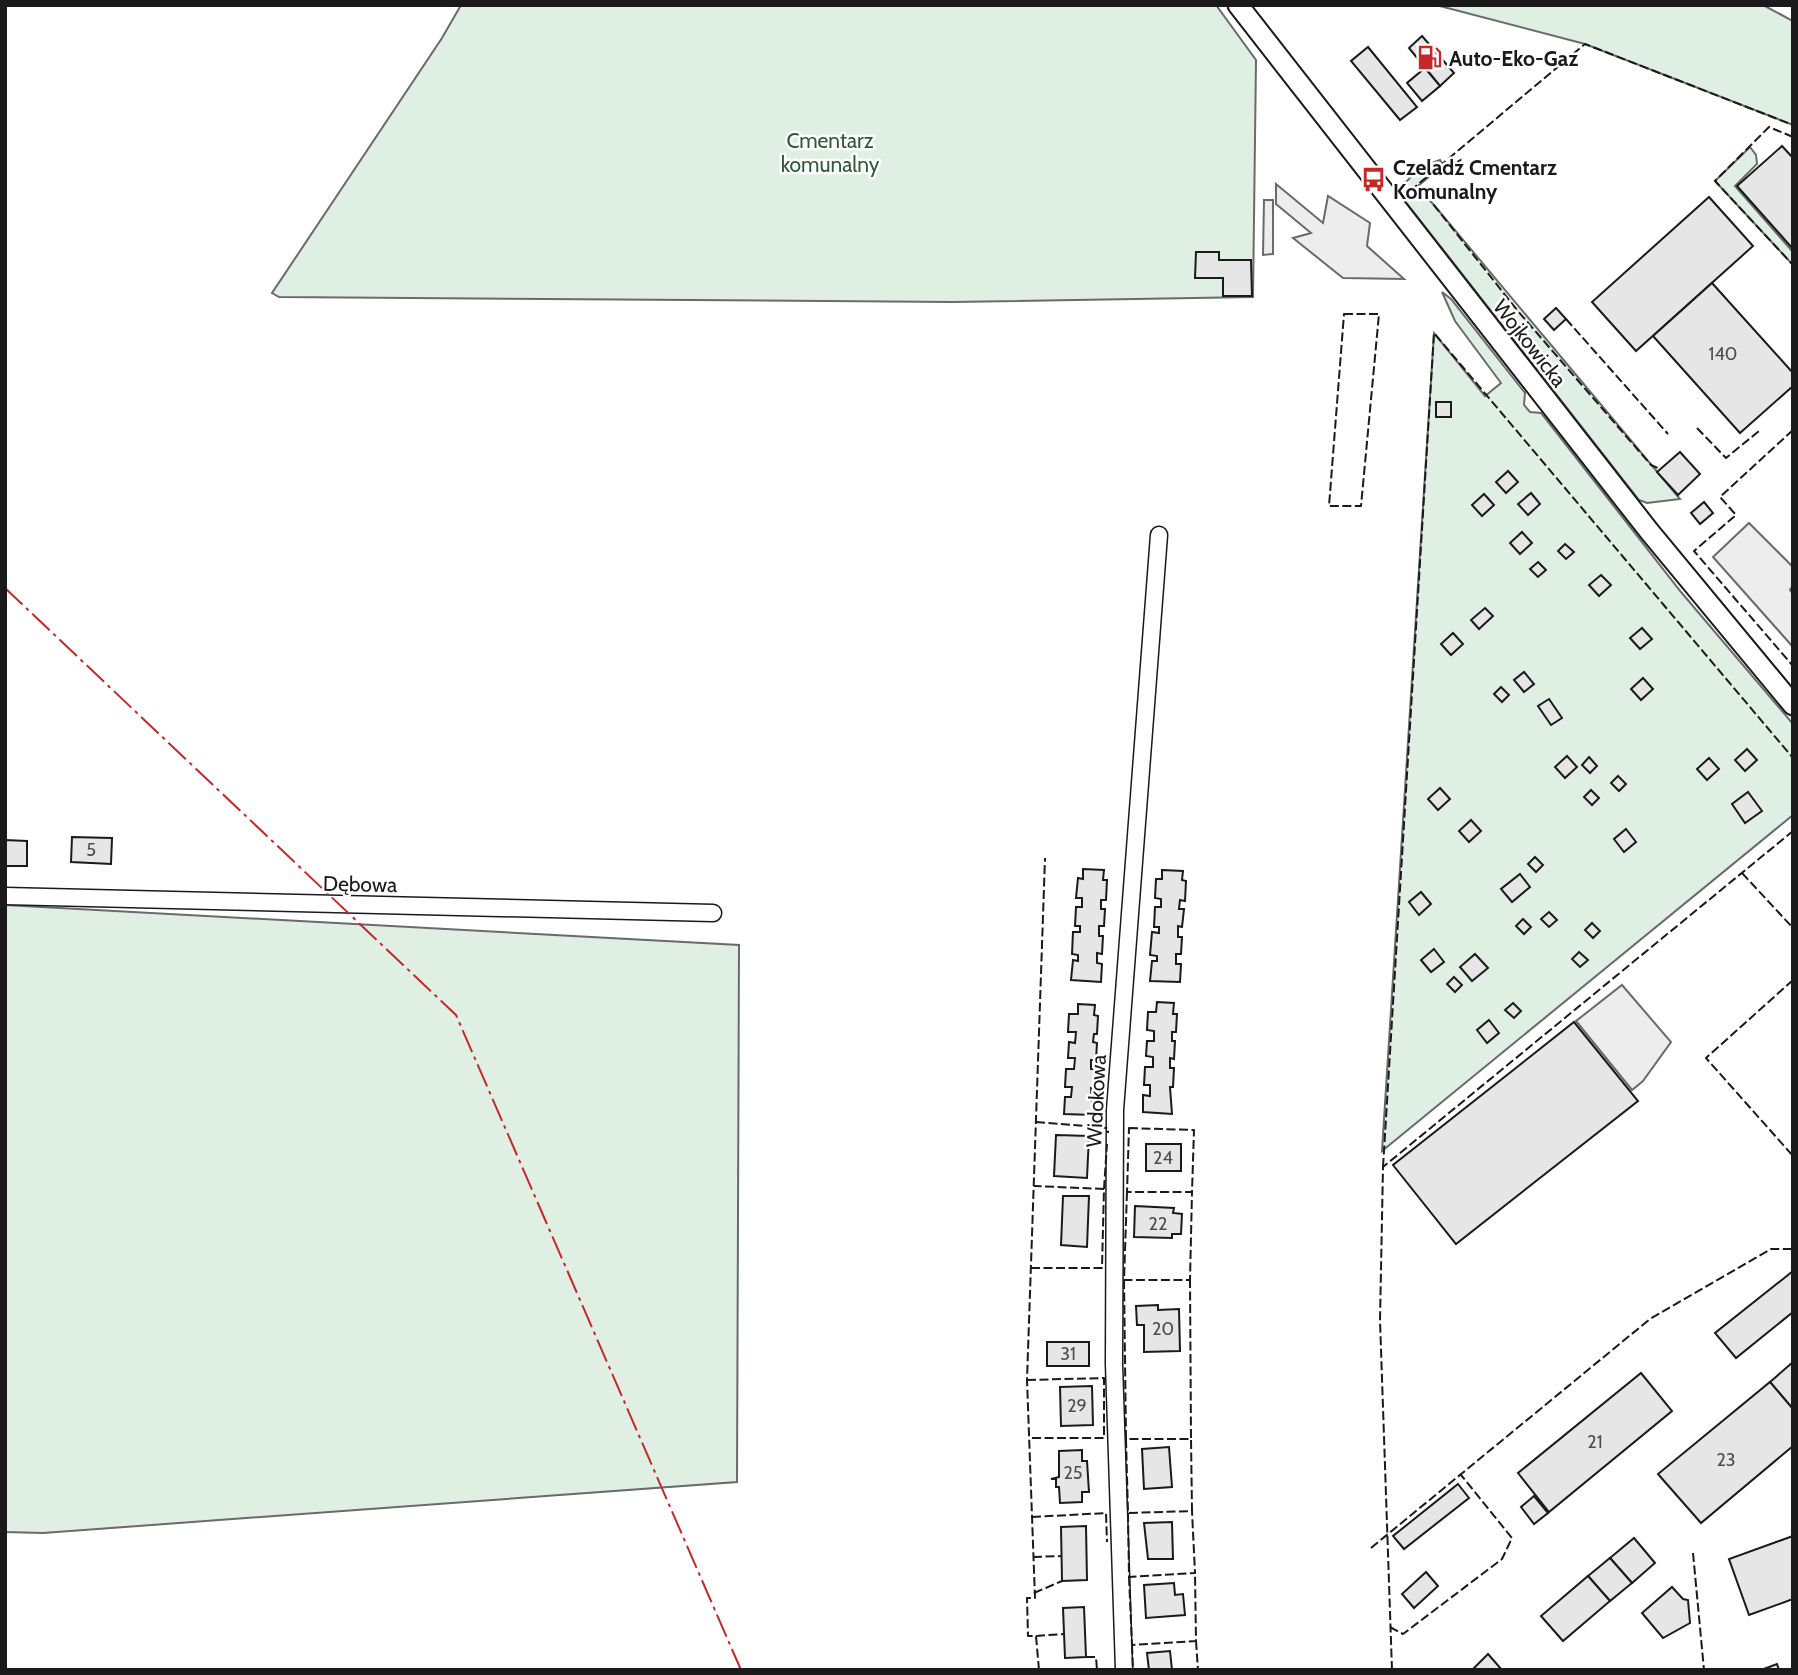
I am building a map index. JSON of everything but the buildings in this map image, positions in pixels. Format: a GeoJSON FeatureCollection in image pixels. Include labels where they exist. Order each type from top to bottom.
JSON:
{"type":"FeatureCollection","features":[{"type":"Feature","properties":{"kind":"street","name":"Wojkowicka"},"geometry":{"type":"LineString","coordinates":[[1238,5],[1648,531],[1793,705]]}},
{"type":"Feature","properties":{"kind":"street","name":"Widokowa"},"geometry":{"type":"LineString","coordinates":[[1124,1670],[1114,1364],[1115,1110],[1159,535]]}},
{"type":"Feature","properties":{"kind":"street","name":"Dębowa"},"geometry":{"type":"LineString","coordinates":[[5,896],[713,913]]}},
{"type":"Feature","properties":{"kind":"green space","name":"Cmentarz komunalny"},"geometry":{"type":"Polygon","coordinates":[[[461,5],[1216,5],[1256,60],[1253,297],[952,302],[279,297],[272,293],[442,38],[461,5]]]}},
{"type":"Feature","properties":{"kind":"green space"},"geometry":{"type":"Polygon","coordinates":[[[1436,5],[1763,5],[1793,21],[1793,125],[1585,44],[1436,5]]]}},
{"type":"Feature","properties":{"kind":"green space"},"geometry":{"type":"Polygon","coordinates":[[[1750,147],[1756,155],[1757,164],[1735,186],[1793,252],[1793,265],[1715,181],[1750,147]]]}},
{"type":"Feature","properties":{"kind":"green space"},"geometry":{"type":"Polygon","coordinates":[[[1440,160],[1443,165],[1418,186],[1680,499],[1647,503],[1639,500],[1405,201],[1404,184],[1420,167],[1440,160]]]}},
{"type":"Feature","properties":{"kind":"green space"},"geometry":{"type":"Polygon","coordinates":[[[1442,292],[1451,299],[1525,393],[1524,405],[1530,412],[1541,413],[1681,592],[1793,724],[1793,815],[1382,1151],[1434,333],[1485,396],[1501,383],[1455,321],[1442,292]]]}},
{"type":"Feature","properties":{"kind":"green space"},"geometry":{"type":"Polygon","coordinates":[[[5,905],[739,945],[737,1482],[43,1533],[5,1532],[5,905]]]}},
{"type":"Feature","properties":{"kind":"shaded area"},"geometry":{"type":"Polygon","coordinates":[[[1276,184],[1323,223],[1328,196],[1370,223],[1367,246],[1404,279],[1343,278],[1293,238],[1311,233],[1276,204],[1276,184]]]}},
{"type":"Feature","properties":{"kind":"shaded area"},"geometry":{"type":"Polygon","coordinates":[[[1264,200],[1273,200],[1273,254],[1263,255],[1264,200]]]}},
{"type":"Feature","properties":{"kind":"shaded area"},"geometry":{"type":"Polygon","coordinates":[[[1749,523],[1793,567],[1793,585],[1790,590],[1793,594],[1793,647],[1713,557],[1749,523]]]}},
{"type":"Feature","properties":{"kind":"shaded area"},"geometry":{"type":"Polygon","coordinates":[[[1622,985],[1671,1042],[1643,1081],[1632,1090],[1576,1021],[1622,985]]]}},
{"type":"Feature","properties":{"kind":"fence"},"geometry":{"type":"LineString","coordinates":[[1410,191],[1585,44],[1793,125]]}},
{"type":"Feature","properties":{"kind":"fence"},"geometry":{"type":"LineString","coordinates":[[1793,137],[1769,127],[1715,181],[1793,265]]}},
{"type":"Feature","properties":{"kind":"fence"},"geometry":{"type":"LineString","coordinates":[[1418,185],[1517,310],[1651,465],[1660,469]]}},
{"type":"Feature","properties":{"kind":"fence"},"geometry":{"type":"LineString","coordinates":[[1344,314],[1379,314],[1361,506],[1329,506],[1344,314]]}},
{"type":"Feature","properties":{"kind":"fence"},"geometry":{"type":"LineString","coordinates":[[1566,319],[1668,434]]}},
{"type":"Feature","properties":{"kind":"fence"},"geometry":{"type":"LineString","coordinates":[[1383,1167],[1434,333],[1793,758]]}},
{"type":"Feature","properties":{"kind":"fence"},"geometry":{"type":"LineString","coordinates":[[1697,428],[1726,458],[1759,431]]}},
{"type":"Feature","properties":{"kind":"fence"},"geometry":{"type":"LineString","coordinates":[[1793,430],[1720,497],[1736,515],[1694,551],[1793,666]]}},
{"type":"Feature","properties":{"kind":"fence"},"geometry":{"type":"LineString","coordinates":[[1392,1670],[1380,1320],[1383,1167],[1793,831]]}},
{"type":"Feature","properties":{"kind":"fence"},"geometry":{"type":"LineString","coordinates":[[1039,1670],[1036,1636],[1028,1636],[1027,1598],[1035,1598],[1027,1380],[1045,858]]}},
{"type":"Feature","properties":{"kind":"fence"},"geometry":{"type":"LineString","coordinates":[[1742,873],[1793,928]]}},
{"type":"Feature","properties":{"kind":"fence"},"geometry":{"type":"LineString","coordinates":[[1793,980],[1706,1058],[1793,1156]]}},
{"type":"Feature","properties":{"kind":"fence"},"geometry":{"type":"LineString","coordinates":[[1036,1122],[1108,1128],[1108,1133]]}},
{"type":"Feature","properties":{"kind":"fence"},"geometry":{"type":"LineString","coordinates":[[1129,1128],[1194,1130],[1192,1192],[1127,1192],[1129,1128]]}},
{"type":"Feature","properties":{"kind":"fence"},"geometry":{"type":"LineString","coordinates":[[1104,1189],[1107,1144]]}},
{"type":"Feature","properties":{"kind":"fence"},"geometry":{"type":"LineString","coordinates":[[1031,1268],[1102,1268],[1104,1189],[1034,1186]]}},
{"type":"Feature","properties":{"kind":"fence"},"geometry":{"type":"LineString","coordinates":[[1127,1192],[1124,1280],[1190,1280],[1192,1192]]}},
{"type":"Feature","properties":{"kind":"fence"},"geometry":{"type":"LineString","coordinates":[[1371,1548],[1650,1319],[1771,1249],[1793,1249]]}},
{"type":"Feature","properties":{"kind":"fence"},"geometry":{"type":"LineString","coordinates":[[1124,1280],[1126,1439],[1191,1439],[1190,1280]]}},
{"type":"Feature","properties":{"kind":"fence"},"geometry":{"type":"LineString","coordinates":[[1027,1380],[1104,1378],[1104,1438],[1029,1438]]}},
{"type":"Feature","properties":{"kind":"fence"},"geometry":{"type":"LineString","coordinates":[[1126,1439],[1128,1513],[1192,1511],[1191,1439]]}},
{"type":"Feature","properties":{"kind":"fence"},"geometry":{"type":"LineString","coordinates":[[1390,1627],[1403,1634],[1502,1559],[1512,1538],[1461,1475]]}},
{"type":"Feature","properties":{"kind":"fence"},"geometry":{"type":"LineString","coordinates":[[1128,1513],[1129,1577],[1195,1573],[1192,1511]]}},
{"type":"Feature","properties":{"kind":"fence"},"geometry":{"type":"LineString","coordinates":[[1032,1517],[1106,1513],[1107,1542]]}},
{"type":"Feature","properties":{"kind":"fence"},"geometry":{"type":"LineString","coordinates":[[1693,1553],[1704,1670]]}},
{"type":"Feature","properties":{"kind":"fence"},"geometry":{"type":"LineString","coordinates":[[1033,1557],[1062,1556]]}},
{"type":"Feature","properties":{"kind":"fence"},"geometry":{"type":"LineString","coordinates":[[1129,1577],[1132,1645],[1196,1641],[1195,1573]]}},
{"type":"Feature","properties":{"kind":"fence"},"geometry":{"type":"LineString","coordinates":[[1034,1593],[1062,1581]]}},
{"type":"Feature","properties":{"kind":"fence"},"geometry":{"type":"LineString","coordinates":[[1036,1636],[1064,1634]]}},
{"type":"Feature","properties":{"kind":"fence"},"geometry":{"type":"LineString","coordinates":[[1196,1641],[1198,1670]]}},
{"type":"Feature","properties":{"kind":"fence"},"geometry":{"type":"LineString","coordinates":[[1132,1645],[1133,1670]]}},
{"type":"Feature","properties":{"kind":"fence"},"geometry":{"type":"LineString","coordinates":[[1086,1657],[1096,1657],[1097,1670]]}},
{"type":"Feature","properties":{"kind":"power"},"geometry":{"type":"LineString","coordinates":[[5,588],[456,1015],[741,1670]]}},
{"type":"Feature","properties":{"kind":"place","name":"Auto-Eko-Gaz"},"geometry":{"type":"Point","coordinates":[1429,58]}},
{"type":"Feature","properties":{"kind":"place","name":"Czeladź Cmentarz Komunalny"},"geometry":{"type":"Point","coordinates":[1373,179]}}]}
